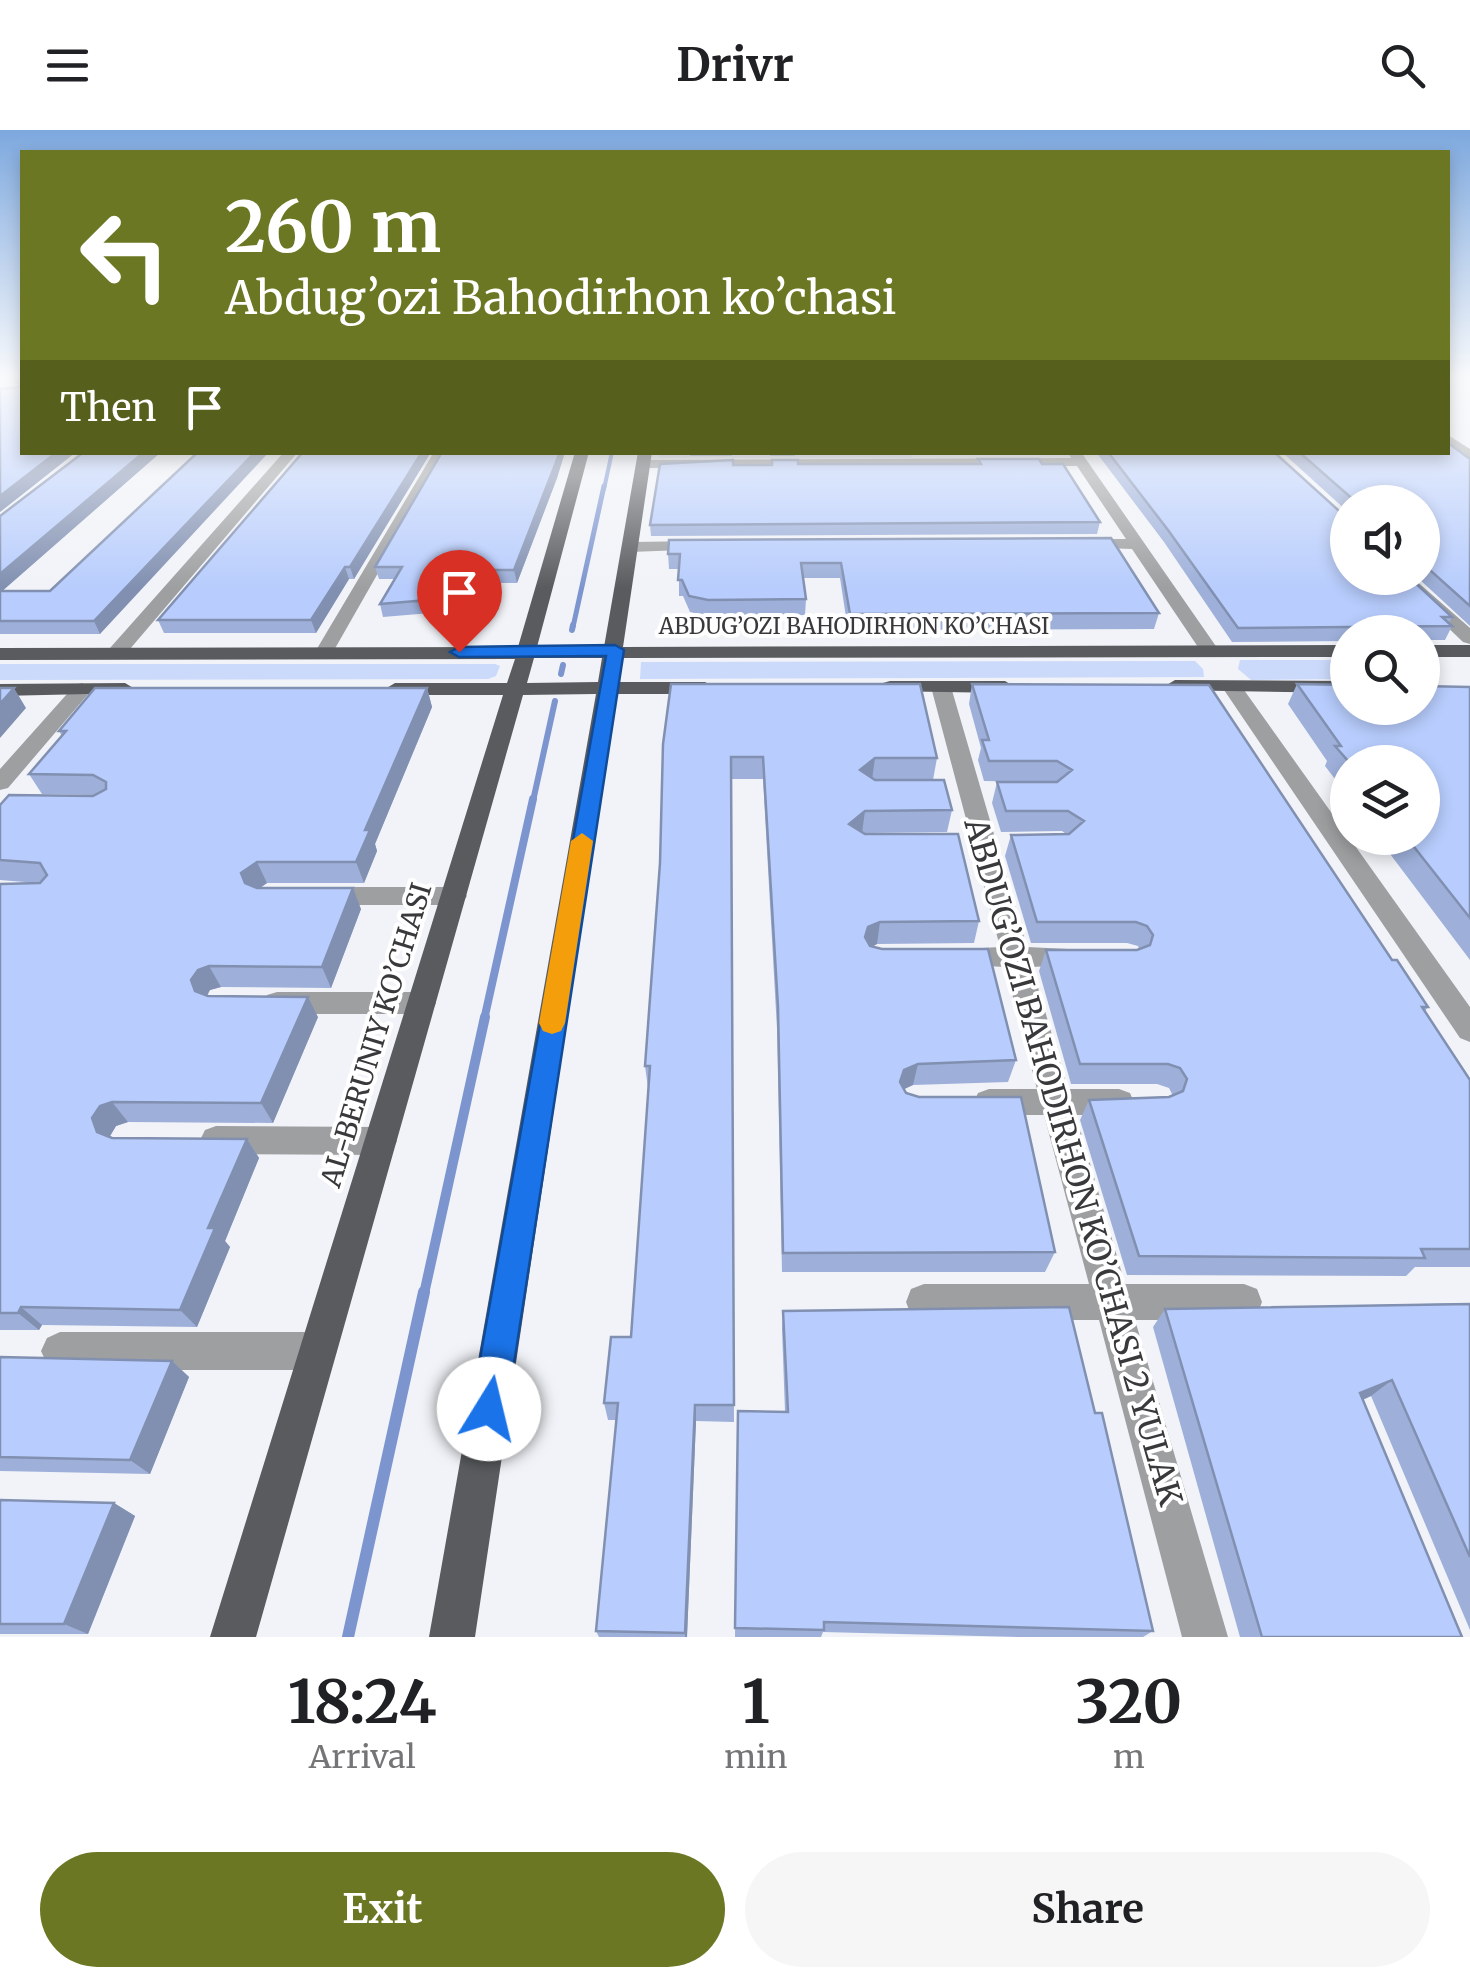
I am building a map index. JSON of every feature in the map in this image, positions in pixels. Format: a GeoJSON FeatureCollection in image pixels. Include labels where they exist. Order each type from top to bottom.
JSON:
{"type":"FeatureCollection","features":[{"type":"Feature","properties":{"kind":"main road","name":"AL-BERUNIY KO’CHASI"},"geometry":{"type":"LineString","coordinates":[[233,1637],[516,688],[581,455]]}},
{"type":"Feature","properties":{"kind":"main road"},"geometry":{"type":"LineString","coordinates":[[452,1637],[644,458]]}},
{"type":"Feature","properties":{"kind":"main road","name":"ABDUG’OZI BAHODIRHON KO’CHASI"},"geometry":{"type":"LineString","coordinates":[[0,654],[1330,651]]}},
{"type":"Feature","properties":{"kind":"main road"},"geometry":{"type":"LineString","coordinates":[[1440,651],[1470,651]]}},
{"type":"Feature","properties":{"kind":"main road"},"geometry":{"type":"LineString","coordinates":[[1146,686],[1330,687]]}},
{"type":"Feature","properties":{"kind":"main road"},"geometry":{"type":"LineString","coordinates":[[863,687],[1034,687]]}},
{"type":"Feature","properties":{"kind":"main road"},"geometry":{"type":"LineString","coordinates":[[371,689],[726,688]]}},
{"type":"Feature","properties":{"kind":"main road"},"geometry":{"type":"LineString","coordinates":[[0,690],[155,689]]}},
{"type":"Feature","properties":{"kind":"street"},"geometry":{"type":"LineString","coordinates":[[116,652],[289,455]]}},
{"type":"Feature","properties":{"kind":"street"},"geometry":{"type":"LineString","coordinates":[[324,652],[439,455]]}},
{"type":"Feature","properties":{"kind":"street"},"geometry":{"type":"LineString","coordinates":[[644,458],[1077,457],[1211,652]]}},
{"type":"Feature","properties":{"kind":"street"},"geometry":{"type":"LineString","coordinates":[[1058,544],[1136,544]]}},
{"type":"Feature","properties":{"kind":"street"},"geometry":{"type":"LineString","coordinates":[[631,547],[728,546]]}},
{"type":"Feature","properties":{"kind":"street"},"geometry":{"type":"LineString","coordinates":[[1423,595],[1470,638]]}},
{"type":"Feature","properties":{"kind":"street","name":"ABDUG’OZI BAHODIRHON KO’CHASI 2 YULAK"},"geometry":{"type":"LineString","coordinates":[[942,687],[1205,1637]]}},
{"type":"Feature","properties":{"kind":"street"},"geometry":{"type":"LineString","coordinates":[[1232,687],[1470,1030]]}},
{"type":"Feature","properties":{"kind":"street"},"geometry":{"type":"LineString","coordinates":[[0,782],[82,690]]}},
{"type":"Feature","properties":{"kind":"street"},"geometry":{"type":"LineString","coordinates":[[304,896],[454,896]]}},
{"type":"Feature","properties":{"kind":"street"},"geometry":{"type":"LineString","coordinates":[[937,957],[1108,957]]}},
{"type":"Feature","properties":{"kind":"street"},"geometry":{"type":"LineString","coordinates":[[257,1002],[422,1003]]}},
{"type":"Feature","properties":{"kind":"street"},"geometry":{"type":"LineString","coordinates":[[967,1102],[1156,1102]]}},
{"type":"Feature","properties":{"kind":"street"},"geometry":{"type":"LineString","coordinates":[[186,1140],[381,1141]]}},
{"type":"Feature","properties":{"kind":"street"},"geometry":{"type":"LineString","coordinates":[[924,1302],[1244,1302]]}},
{"type":"Feature","properties":{"kind":"street"},"geometry":{"type":"LineString","coordinates":[[60,1351],[318,1351]]}},
{"type":"Feature","properties":{"kind":"shaded area"},"geometry":{"type":"Polygon","coordinates":[[[911,455],[912,458],[659,458],[911,455]]]}},
{"type":"Feature","properties":{"kind":"shaded area"},"geometry":{"type":"Polygon","coordinates":[[[1240,660],[1330,660],[1330,679],[1251,680],[1238,669],[1240,660]]]}},
{"type":"Feature","properties":{"kind":"shaded area"},"geometry":{"type":"Polygon","coordinates":[[[1195,661],[1203,669],[1204,677],[640,679],[641,662],[1195,661]]]}},
{"type":"Feature","properties":{"kind":"shaded area"},"geometry":{"type":"Polygon","coordinates":[[[0,664],[500,666],[496,676],[488,679],[0,680],[0,664]]]}},
{"type":"Feature","properties":{"kind":"building"},"geometry":{"type":"Polygon","coordinates":[[[0,447],[20,447],[20,455],[53,455],[0,496],[0,447]]]}},
{"type":"Feature","properties":{"kind":"building"},"geometry":{"type":"Polygon","coordinates":[[[1450,447],[1454,447],[1470,459],[1470,606],[1440,579],[1440,485],[1337,485],[1302,455],[1450,455],[1450,447]]]}},
{"type":"Feature","properties":{"kind":"building"},"geometry":{"type":"Polygon","coordinates":[[[80,455],[140,455],[0,574],[0,516],[80,455]]]}},
{"type":"Feature","properties":{"kind":"building"},"geometry":{"type":"Polygon","coordinates":[[[195,455],[252,455],[94,621],[0,621],[0,591],[50,591],[195,455]]]}},
{"type":"Feature","properties":{"kind":"building"},"geometry":{"type":"Polygon","coordinates":[[[300,455],[420,455],[350,567],[345,567],[311,620],[158,620],[300,455]]]}},
{"type":"Feature","properties":{"kind":"building"},"geometry":{"type":"Polygon","coordinates":[[[440,455],[559,455],[514,570],[464,570],[458,584],[440,599],[380,604],[402,567],[375,567],[440,455]]]}},
{"type":"Feature","properties":{"kind":"building"},"geometry":{"type":"Polygon","coordinates":[[[1110,455],[1277,455],[1330,503],[1330,595],[1428,595],[1452,617],[1442,617],[1452,626],[1440,626],[1440,615],[1330,615],[1330,627],[1238,628],[1110,455]]]}},
{"type":"Feature","properties":{"kind":"building"},"geometry":{"type":"Polygon","coordinates":[[[978,459],[1039,459],[1042,464],[1063,464],[1100,522],[650,525],[660,464],[733,460],[733,465],[772,465],[772,460],[798,460],[798,464],[981,464],[978,459]]]}},
{"type":"Feature","properties":{"kind":"building"},"geometry":{"type":"Polygon","coordinates":[[[1111,538],[1159,613],[850,614],[841,563],[801,563],[806,599],[708,600],[689,596],[682,580],[678,580],[680,554],[668,554],[669,540],[1111,538]]]}},
{"type":"Feature","properties":{"kind":"building"},"geometry":{"type":"Polygon","coordinates":[[[671,684],[920,684],[937,758],[875,758],[860,770],[875,780],[944,780],[952,810],[865,811],[849,824],[865,834],[958,834],[979,921],[880,922],[868,927],[865,937],[870,946],[882,949],[988,949],[1016,1060],[918,1064],[904,1070],[900,1082],[906,1093],[919,1097],[1021,1097],[1055,1252],[783,1253],[778,1007],[763,757],[731,757],[734,1405],[695,1405],[685,1633],[596,1631],[618,1403],[604,1403],[611,1337],[631,1337],[650,1066],[645,1066],[660,863],[663,744],[671,684]]]}},
{"type":"Feature","properties":{"kind":"building"},"geometry":{"type":"Polygon","coordinates":[[[972,684],[1209,685],[1392,960],[1397,960],[1428,1007],[1422,1007],[1470,1080],[1470,1249],[1421,1249],[1425,1258],[1139,1256],[1089,1100],[1169,1097],[1183,1091],[1187,1079],[1180,1068],[1168,1064],[1080,1064],[1046,950],[1137,950],[1150,945],[1153,935],[1147,926],[1136,922],[1037,922],[1011,835],[1069,834],[1084,821],[1068,811],[1006,811],[997,782],[1057,782],[1072,770],[1057,761],[989,761],[982,740],[989,740],[972,684]]]}},
{"type":"Feature","properties":{"kind":"building"},"geometry":{"type":"Polygon","coordinates":[[[1297,684],[1330,685],[1330,725],[1440,725],[1440,686],[1470,687],[1470,918],[1420,855],[1440,855],[1440,745],[1340,745],[1297,684]]]}},
{"type":"Feature","properties":{"kind":"building"},"geometry":{"type":"Polygon","coordinates":[[[0,688],[14,688],[0,704],[0,688]]]}},
{"type":"Feature","properties":{"kind":"building"},"geometry":{"type":"Polygon","coordinates":[[[95,688],[427,688],[365,830],[370,830],[356,862],[257,862],[241,873],[245,883],[257,888],[353,888],[322,967],[209,966],[198,970],[191,980],[195,991],[208,996],[308,997],[261,1103],[112,1102],[100,1106],[92,1118],[97,1132],[112,1138],[247,1139],[208,1228],[215,1228],[180,1310],[21,1307],[18,1313],[0,1313],[0,884],[40,883],[47,875],[40,863],[0,860],[0,805],[9,795],[93,796],[106,789],[106,782],[93,775],[29,774],[66,731],[59,731],[95,688]]]}},
{"type":"Feature","properties":{"kind":"building"},"geometry":{"type":"Polygon","coordinates":[[[1470,1304],[1470,1557],[1392,1380],[1360,1393],[1462,1637],[1262,1637],[1165,1309],[1470,1304]]]}},
{"type":"Feature","properties":{"kind":"building"},"geometry":{"type":"Polygon","coordinates":[[[1069,1307],[1095,1413],[1102,1413],[1153,1631],[824,1622],[824,1630],[735,1628],[738,1411],[788,1412],[783,1311],[1069,1307]]]}},
{"type":"Feature","properties":{"kind":"building"},"geometry":{"type":"Polygon","coordinates":[[[0,1357],[172,1361],[130,1460],[0,1457],[0,1357]]]}},
{"type":"Feature","properties":{"kind":"building"},"geometry":{"type":"Polygon","coordinates":[[[0,1500],[114,1503],[64,1624],[0,1624],[0,1500]]]}},
{"type":"Feature","properties":{"kind":"waterway"},"geometry":{"type":"LineString","coordinates":[[604,489],[611,455]]}},
{"type":"Feature","properties":{"kind":"waterway"},"geometry":{"type":"LineString","coordinates":[[573,627],[604,486]]}},
{"type":"Feature","properties":{"kind":"waterway"},"geometry":{"type":"LineString","coordinates":[[572,630],[573,625]]}},
{"type":"Feature","properties":{"kind":"waterway"},"geometry":{"type":"LineString","coordinates":[[561,674],[563,665]]}},
{"type":"Feature","properties":{"kind":"waterway"},"geometry":{"type":"LineString","coordinates":[[533,801],[555,701]]}},
{"type":"Feature","properties":{"kind":"waterway"},"geometry":{"type":"LineString","coordinates":[[484,1020],[533,799]]}},
{"type":"Feature","properties":{"kind":"waterway"},"geometry":{"type":"LineString","coordinates":[[424,1294],[485,1017]]}},
{"type":"Feature","properties":{"kind":"waterway"},"geometry":{"type":"LineString","coordinates":[[348,1637],[424,1292]]}},
{"type":"Feature","properties":{"kind":"slow traffic"},"geometry":{"type":"LineString","coordinates":[[552,1023],[582,841]]}},
{"type":"Feature","properties":{"kind":"route"},"geometry":{"type":"LineString","coordinates":[[459,652],[615,650],[489,1409]]}}]}
